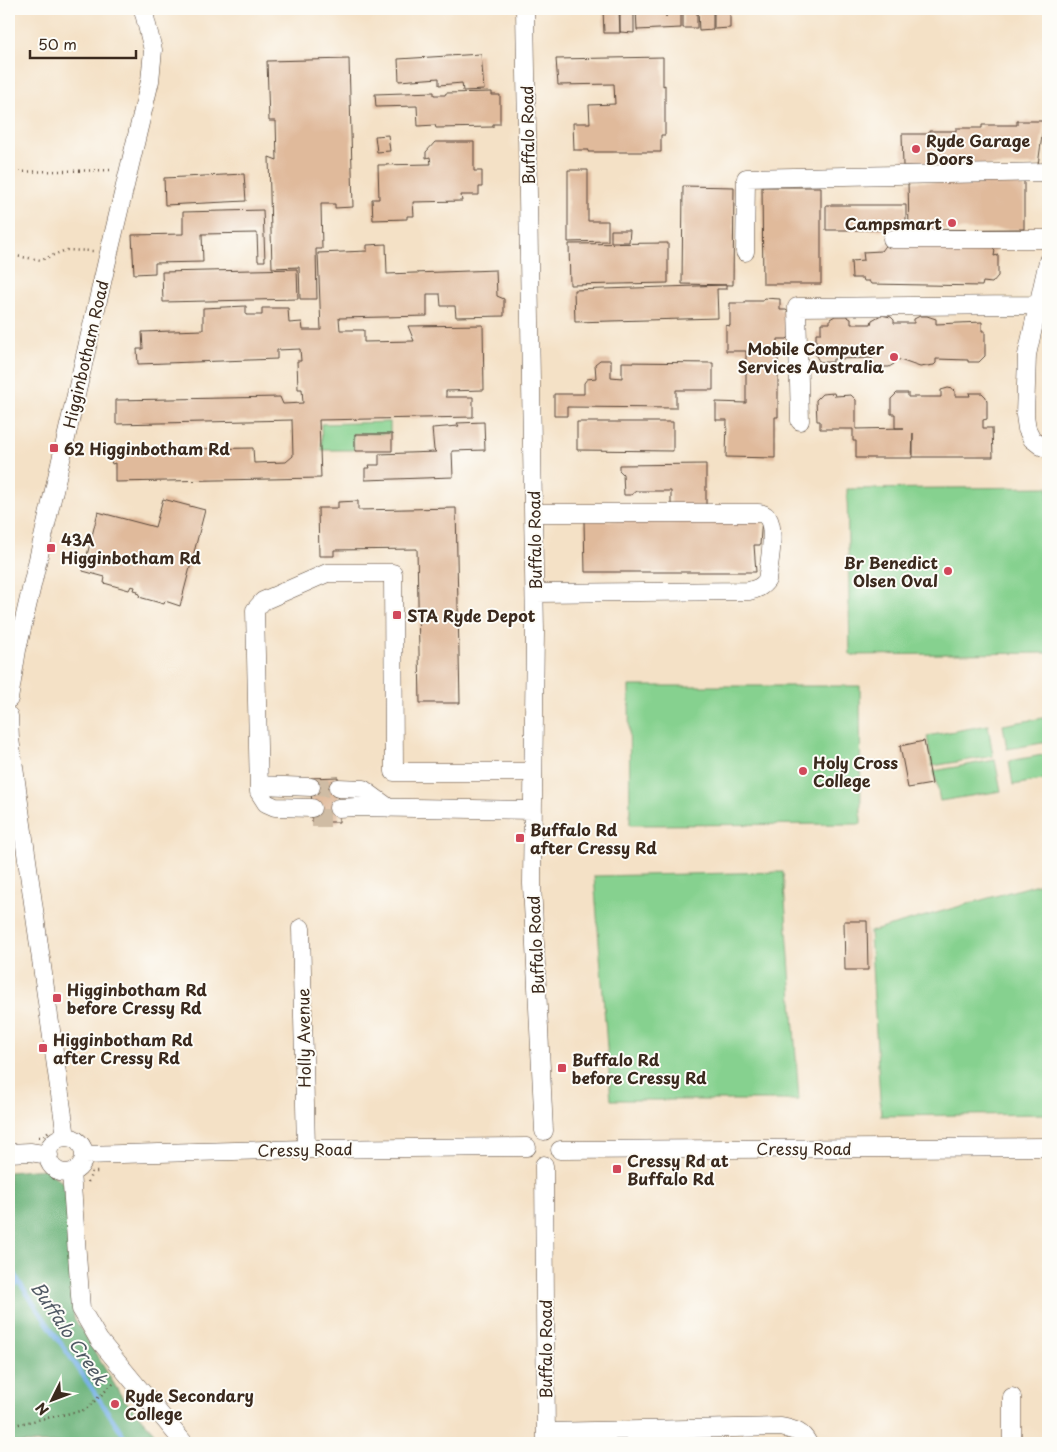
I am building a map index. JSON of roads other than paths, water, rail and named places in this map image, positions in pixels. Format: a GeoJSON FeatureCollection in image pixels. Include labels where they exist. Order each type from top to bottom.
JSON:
{"type":"FeatureCollection","features":[{"type":"Feature","properties":{"kind":"street","name":"Higginbotham Road"},"geometry":{"type":"LineString","coordinates":[[9,699],[17,650],[150,81],[153,50],[143,9]]}},
{"type":"Feature","properties":{"kind":"street","name":"Buffalo Road"},"geometry":{"type":"LineString","coordinates":[[525,9],[534,513],[532,884],[544,1131]]}},
{"type":"Feature","properties":{"kind":"street"},"geometry":{"type":"LineString","coordinates":[[745,252],[746,178],[1048,172]]}},
{"type":"Feature","properties":{"kind":"street"},"geometry":{"type":"LineString","coordinates":[[892,239],[1048,239]]}},
{"type":"Feature","properties":{"kind":"street"},"geometry":{"type":"LineString","coordinates":[[1048,261],[1026,355],[1025,415],[1027,428],[1032,439],[1048,449]]}},
{"type":"Feature","properties":{"kind":"street"},"geometry":{"type":"LineString","coordinates":[[800,421],[797,307],[1038,305]]}},
{"type":"Feature","properties":{"kind":"street"},"geometry":{"type":"LineString","coordinates":[[534,513],[758,513],[766,515],[772,532],[767,580],[756,590],[534,593]]}},
{"type":"Feature","properties":{"kind":"street"},"geometry":{"type":"LineString","coordinates":[[309,803],[275,806],[266,803],[259,792],[255,610],[263,601],[327,573],[393,573],[394,772],[533,772]]}},
{"type":"Feature","properties":{"kind":"street"},"geometry":{"type":"LineString","coordinates":[[9,716],[10,739],[66,1137]]}},
{"type":"Feature","properties":{"kind":"street"},"geometry":{"type":"LineString","coordinates":[[389,808],[363,789],[338,802],[356,807],[389,808],[533,810]]}},
{"type":"Feature","properties":{"kind":"street","name":"Holly Avenue"},"geometry":{"type":"LineString","coordinates":[[301,928],[306,1149]]}},
{"type":"Feature","properties":{"kind":"street"},"geometry":{"type":"LineString","coordinates":[[544,1131],[554,1134],[558,1139],[560,1150],[557,1158],[544,1165],[529,1157],[526,1147],[534,1134],[544,1131]]}},
{"type":"Feature","properties":{"kind":"street"},"geometry":{"type":"LineString","coordinates":[[66,1137],[77,1140],[81,1145],[84,1155],[79,1168],[71,1172],[58,1171],[53,1167],[49,1155],[50,1149],[56,1140],[66,1137]]}},
{"type":"Feature","properties":{"kind":"street","name":"Cressy Road"},"geometry":{"type":"LineString","coordinates":[[84,1155],[306,1149],[526,1147]]}},
{"type":"Feature","properties":{"kind":"street","name":"Cressy Road"},"geometry":{"type":"LineString","coordinates":[[560,1150],[1048,1147]]}},
{"type":"Feature","properties":{"kind":"street"},"geometry":{"type":"LineString","coordinates":[[9,1153],[30,1152],[49,1155]]}},
{"type":"Feature","properties":{"kind":"street","name":"Buffalo Road"},"geometry":{"type":"LineString","coordinates":[[544,1165],[546,1437]]}},
{"type":"Feature","properties":{"kind":"street"},"geometry":{"type":"LineString","coordinates":[[71,1172],[82,1309],[99,1340],[184,1443]]}},
{"type":"Feature","properties":{"kind":"street"},"geometry":{"type":"LineString","coordinates":[[1012,1397],[1012,1443]]}},
{"type":"Feature","properties":{"kind":"street"},"geometry":{"type":"LineString","coordinates":[[546,1437],[781,1427],[794,1430],[804,1436],[808,1443]]}},
{"type":"Feature","properties":{"kind":"waterway","name":"Buffalo Creek"},"geometry":{"type":"LineString","coordinates":[[9,1261],[19,1282],[129,1443]]}},
{"type":"Feature","properties":{"kind":"waterway"},"geometry":{"type":"LineString","coordinates":[[9,1289],[19,1282]]}},
{"type":"Feature","properties":{"kind":"tunnel"},"geometry":{"type":"LineString","coordinates":[[311,787],[338,788]]}},
{"type":"Feature","properties":{"kind":"tunnel"},"geometry":{"type":"LineString","coordinates":[[312,818],[338,818]]}},
{"type":"Feature","properties":{"kind":"place","name":"Ryde Garage Doors"},"geometry":{"type":"Point","coordinates":[916,149]}},
{"type":"Feature","properties":{"kind":"place","name":"Campsmart"},"geometry":{"type":"Point","coordinates":[952,223]}},
{"type":"Feature","properties":{"kind":"place","name":"Mobile Computer Services Australia"},"geometry":{"type":"Point","coordinates":[894,357]}},
{"type":"Feature","properties":{"kind":"place","name":"62 Higginbotham Rd"},"geometry":{"type":"Point","coordinates":[54,448]}},
{"type":"Feature","properties":{"kind":"place","name":"43A Higginbotham Rd"},"geometry":{"type":"Point","coordinates":[51,548]}},
{"type":"Feature","properties":{"kind":"place","name":"Br Benedict Olsen Oval"},"geometry":{"type":"Point","coordinates":[948,571]}},
{"type":"Feature","properties":{"kind":"place","name":"STA Ryde Depot"},"geometry":{"type":"Point","coordinates":[397,615]}},
{"type":"Feature","properties":{"kind":"place","name":"Holy Cross College"},"geometry":{"type":"Point","coordinates":[803,771]}},
{"type":"Feature","properties":{"kind":"place","name":"Buffalo Rd after Cressy Rd"},"geometry":{"type":"Point","coordinates":[520,838]}},
{"type":"Feature","properties":{"kind":"place","name":"Higginbotham Rd before Cressy Rd"},"geometry":{"type":"Point","coordinates":[57,998]}},
{"type":"Feature","properties":{"kind":"place","name":"Higginbotham Rd after Cressy Rd"},"geometry":{"type":"Point","coordinates":[43,1048]}},
{"type":"Feature","properties":{"kind":"place","name":"Buffalo Rd before Cressy Rd"},"geometry":{"type":"Point","coordinates":[562,1068]}},
{"type":"Feature","properties":{"kind":"place","name":"Cressy Rd at Buffalo Rd"},"geometry":{"type":"Point","coordinates":[617,1169]}},
{"type":"Feature","properties":{"kind":"place","name":"Ryde Secondary College"},"geometry":{"type":"Point","coordinates":[115,1404]}}]}
